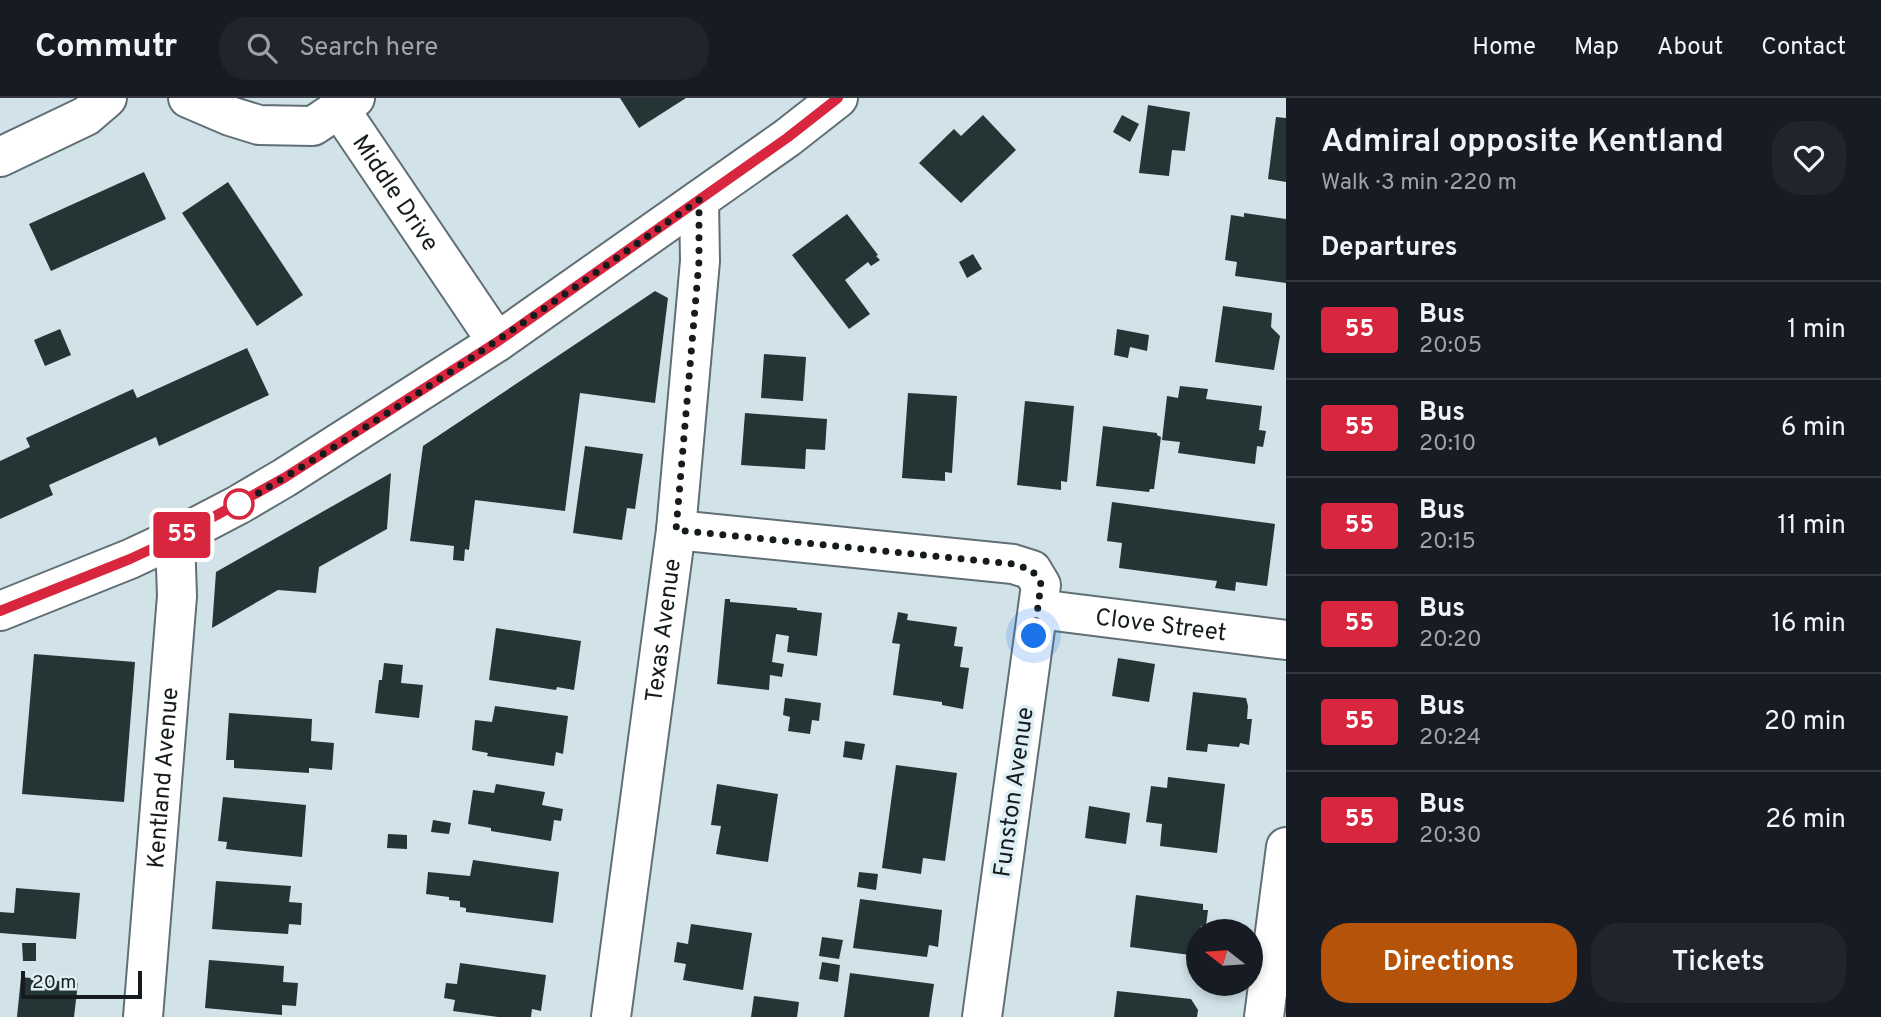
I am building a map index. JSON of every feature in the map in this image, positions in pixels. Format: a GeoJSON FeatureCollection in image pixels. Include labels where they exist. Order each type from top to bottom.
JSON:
{"type":"FeatureCollection","features":[{"type":"Feature","properties":{"kind":"street"},"geometry":{"type":"LineString","coordinates":[[0,157],[86,117],[107,98]]}},
{"type":"Feature","properties":{"kind":"street","name":"Middle Drive"},"geometry":{"type":"LineString","coordinates":[[188,98],[259,125],[313,126],[347,103],[497,342]]}},
{"type":"Feature","properties":{"kind":"street"},"geometry":{"type":"LineString","coordinates":[[0,611],[175,538],[284,478],[497,342],[787,138],[838,98]]}},
{"type":"Feature","properties":{"kind":"street","name":"Texas Avenue"},"geometry":{"type":"LineString","coordinates":[[611,1017],[676,530],[699,261],[699,200]]}},
{"type":"Feature","properties":{"kind":"street","name":"Funston Avenue"},"geometry":{"type":"LineString","coordinates":[[676,530],[1013,564],[1032,570],[1041,584],[982,1017]]}},
{"type":"Feature","properties":{"kind":"street","name":"Kentland Avenue"},"geometry":{"type":"LineString","coordinates":[[143,1017],[177,596],[175,538]]}},
{"type":"Feature","properties":{"kind":"street","name":"Clove Street"},"geometry":{"type":"LineString","coordinates":[[1038,609],[1286,640]]}},
{"type":"Feature","properties":{"kind":"street"},"geometry":{"type":"LineString","coordinates":[[1264,1017],[1286,847]]}},
{"type":"Feature","properties":{"kind":"building"},"geometry":{"type":"Polygon","coordinates":[[[620,98],[686,98],[639,128],[620,98]]]}},
{"type":"Feature","properties":{"kind":"building"},"geometry":{"type":"Polygon","coordinates":[[[1148,105],[1190,112],[1185,151],[1172,150],[1169,176],[1139,173],[1148,105]]]}},
{"type":"Feature","properties":{"kind":"building"},"geometry":{"type":"Polygon","coordinates":[[[983,115],[1016,150],[961,203],[919,163],[954,129],[961,136],[983,115]]]}},
{"type":"Feature","properties":{"kind":"building"},"geometry":{"type":"Polygon","coordinates":[[[1122,115],[1139,124],[1130,142],[1113,132],[1122,115]]]}},
{"type":"Feature","properties":{"kind":"building"},"geometry":{"type":"Polygon","coordinates":[[[1276,117],[1286,118],[1286,182],[1268,179],[1276,117]]]}},
{"type":"Feature","properties":{"kind":"building"},"geometry":{"type":"Polygon","coordinates":[[[144,172],[166,219],[51,271],[29,224],[144,172]]]}},
{"type":"Feature","properties":{"kind":"building"},"geometry":{"type":"Polygon","coordinates":[[[228,182],[303,295],[257,326],[182,213],[228,182]]]}},
{"type":"Feature","properties":{"kind":"building"},"geometry":{"type":"Polygon","coordinates":[[[1244,213],[1286,219],[1286,283],[1235,276],[1237,262],[1225,260],[1231,215],[1244,217],[1244,213]]]}},
{"type":"Feature","properties":{"kind":"building"},"geometry":{"type":"Polygon","coordinates":[[[847,214],[880,260],[871,266],[868,262],[845,280],[870,314],[849,329],[792,255],[847,214]]]}},
{"type":"Feature","properties":{"kind":"building"},"geometry":{"type":"Polygon","coordinates":[[[973,254],[982,269],[967,278],[959,262],[973,254]]]}},
{"type":"Feature","properties":{"kind":"building"},"geometry":{"type":"Polygon","coordinates":[[[655,291],[668,298],[655,403],[580,393],[565,511],[475,500],[469,550],[465,549],[464,561],[453,560],[454,546],[410,541],[423,446],[655,291]]]}},
{"type":"Feature","properties":{"kind":"building"},"geometry":{"type":"Polygon","coordinates":[[[1223,306],[1272,313],[1271,327],[1280,336],[1274,370],[1215,362],[1223,306]]]}},
{"type":"Feature","properties":{"kind":"building"},"geometry":{"type":"Polygon","coordinates":[[[60,329],[71,355],[45,366],[34,340],[60,329]]]}},
{"type":"Feature","properties":{"kind":"building"},"geometry":{"type":"Polygon","coordinates":[[[1117,329],[1149,335],[1147,351],[1130,347],[1128,358],[1114,355],[1117,329]]]}},
{"type":"Feature","properties":{"kind":"building"},"geometry":{"type":"Polygon","coordinates":[[[247,348],[269,395],[159,446],[156,437],[49,485],[53,495],[0,519],[0,461],[30,447],[26,438],[133,389],[137,398],[247,348]]]}},
{"type":"Feature","properties":{"kind":"building"},"geometry":{"type":"Polygon","coordinates":[[[764,354],[806,357],[803,401],[761,398],[764,354]]]}},
{"type":"Feature","properties":{"kind":"building"},"geometry":{"type":"Polygon","coordinates":[[[1180,386],[1208,389],[1206,399],[1262,406],[1259,430],[1266,431],[1263,447],[1257,446],[1255,464],[1178,453],[1180,442],[1162,440],[1167,396],[1178,398],[1180,386]]]}},
{"type":"Feature","properties":{"kind":"building"},"geometry":{"type":"Polygon","coordinates":[[[908,393],[957,396],[952,473],[945,472],[945,481],[902,478],[908,393]]]}},
{"type":"Feature","properties":{"kind":"building"},"geometry":{"type":"Polygon","coordinates":[[[1025,401],[1074,406],[1067,482],[1061,481],[1061,490],[1017,485],[1025,401]]]}},
{"type":"Feature","properties":{"kind":"building"},"geometry":{"type":"Polygon","coordinates":[[[745,413],[827,419],[825,450],[806,449],[805,469],[741,465],[745,413]]]}},
{"type":"Feature","properties":{"kind":"building"},"geometry":{"type":"Polygon","coordinates":[[[1103,426],[1157,433],[1161,437],[1154,489],[1149,492],[1096,486],[1103,426]]]}},
{"type":"Feature","properties":{"kind":"building"},"geometry":{"type":"Polygon","coordinates":[[[585,446],[643,454],[635,509],[627,508],[622,540],[573,533],[585,446]]]}},
{"type":"Feature","properties":{"kind":"building"},"geometry":{"type":"Polygon","coordinates":[[[391,473],[387,529],[319,567],[316,593],[278,590],[212,628],[216,572],[391,473]]]}},
{"type":"Feature","properties":{"kind":"building"},"geometry":{"type":"Polygon","coordinates":[[[1112,502],[1275,524],[1267,586],[1236,582],[1235,591],[1215,588],[1217,581],[1119,568],[1122,543],[1107,541],[1112,502]]]}},
{"type":"Feature","properties":{"kind":"building"},"geometry":{"type":"Polygon","coordinates":[[[725,599],[730,599],[730,602],[822,613],[817,656],[787,652],[789,636],[776,634],[772,662],[784,664],[782,677],[770,675],[769,690],[717,684],[725,599]]]}},
{"type":"Feature","properties":{"kind":"building"},"geometry":{"type":"Polygon","coordinates":[[[898,612],[908,614],[907,620],[957,627],[954,646],[963,647],[960,667],[969,668],[963,709],[942,705],[942,702],[893,695],[900,644],[892,643],[898,612]]]}},
{"type":"Feature","properties":{"kind":"building"},"geometry":{"type":"Polygon","coordinates":[[[496,628],[581,641],[574,690],[557,687],[556,690],[489,680],[496,628]]]}},
{"type":"Feature","properties":{"kind":"building"},"geometry":{"type":"Polygon","coordinates":[[[34,654],[135,662],[124,802],[22,794],[34,654]]]}},
{"type":"Feature","properties":{"kind":"building"},"geometry":{"type":"Polygon","coordinates":[[[1118,658],[1155,664],[1149,702],[1112,696],[1118,658]]]}},
{"type":"Feature","properties":{"kind":"building"},"geometry":{"type":"Polygon","coordinates":[[[384,663],[403,665],[401,683],[423,685],[419,718],[375,713],[384,663]]]}},
{"type":"Feature","properties":{"kind":"building"},"geometry":{"type":"Polygon","coordinates":[[[1193,692],[1246,698],[1247,719],[1252,719],[1249,745],[1240,743],[1239,747],[1208,744],[1207,752],[1186,750],[1193,692]]]}},
{"type":"Feature","properties":{"kind":"building"},"geometry":{"type":"Polygon","coordinates":[[[785,698],[821,703],[819,721],[812,720],[810,734],[788,731],[790,717],[783,715],[785,698]]]}},
{"type":"Feature","properties":{"kind":"building"},"geometry":{"type":"Polygon","coordinates":[[[495,706],[568,716],[563,754],[556,752],[554,766],[487,756],[488,753],[472,750],[475,720],[492,722],[495,706]]]}},
{"type":"Feature","properties":{"kind":"building"},"geometry":{"type":"Polygon","coordinates":[[[229,713],[312,719],[311,741],[334,743],[332,770],[309,768],[309,773],[234,768],[234,760],[226,760],[229,713]]]}},
{"type":"Feature","properties":{"kind":"building"},"geometry":{"type":"Polygon","coordinates":[[[845,741],[865,744],[862,760],[843,757],[845,741]]]}},
{"type":"Feature","properties":{"kind":"building"},"geometry":{"type":"Polygon","coordinates":[[[896,765],[957,773],[945,861],[923,858],[921,874],[882,868],[896,765]]]}},
{"type":"Feature","properties":{"kind":"building"},"geometry":{"type":"Polygon","coordinates":[[[1168,777],[1225,784],[1217,853],[1160,846],[1162,824],[1146,822],[1151,786],[1167,788],[1168,777]]]}},
{"type":"Feature","properties":{"kind":"building"},"geometry":{"type":"Polygon","coordinates":[[[496,784],[545,792],[542,805],[563,809],[561,821],[554,820],[551,841],[491,831],[491,828],[468,824],[473,790],[494,793],[496,784]]]}},
{"type":"Feature","properties":{"kind":"building"},"geometry":{"type":"Polygon","coordinates":[[[717,784],[778,794],[768,862],[716,854],[721,826],[711,825],[717,784]]]}},
{"type":"Feature","properties":{"kind":"building"},"geometry":{"type":"Polygon","coordinates":[[[223,797],[306,805],[302,857],[226,849],[227,842],[218,841],[223,797]]]}},
{"type":"Feature","properties":{"kind":"building"},"geometry":{"type":"Polygon","coordinates":[[[1089,806],[1130,813],[1126,844],[1085,838],[1089,806]]]}},
{"type":"Feature","properties":{"kind":"building"},"geometry":{"type":"Polygon","coordinates":[[[433,820],[451,823],[449,834],[431,832],[433,820]]]}},
{"type":"Feature","properties":{"kind":"building"},"geometry":{"type":"Polygon","coordinates":[[[388,834],[407,835],[407,849],[387,848],[388,834]]]}},
{"type":"Feature","properties":{"kind":"building"},"geometry":{"type":"Polygon","coordinates":[[[473,860],[559,872],[553,923],[466,912],[466,908],[460,907],[460,901],[426,894],[428,872],[470,876],[473,860]]]}},
{"type":"Feature","properties":{"kind":"building"},"geometry":{"type":"Polygon","coordinates":[[[859,872],[878,874],[876,890],[857,887],[859,872]]]}},
{"type":"Feature","properties":{"kind":"building"},"geometry":{"type":"Polygon","coordinates":[[[216,881],[291,886],[289,902],[302,903],[301,925],[289,924],[288,934],[212,929],[216,881]]]}},
{"type":"Feature","properties":{"kind":"building"},"geometry":{"type":"Polygon","coordinates":[[[16,888],[80,893],[76,939],[0,933],[0,912],[14,913],[16,888]]]}},
{"type":"Feature","properties":{"kind":"building"},"geometry":{"type":"Polygon","coordinates":[[[1136,895],[1203,904],[1203,910],[1208,910],[1207,919],[1186,919],[1186,954],[1130,947],[1136,895]]]}},
{"type":"Feature","properties":{"kind":"building"},"geometry":{"type":"Polygon","coordinates":[[[860,899],[942,910],[938,947],[929,945],[927,957],[853,948],[860,899]]]}},
{"type":"Feature","properties":{"kind":"building"},"geometry":{"type":"Polygon","coordinates":[[[691,924],[752,933],[743,990],[683,980],[686,964],[674,962],[677,942],[688,944],[691,924]]]}},
{"type":"Feature","properties":{"kind":"building"},"geometry":{"type":"Polygon","coordinates":[[[822,937],[843,940],[839,959],[819,956],[822,937]]]}},
{"type":"Feature","properties":{"kind":"building"},"geometry":{"type":"Polygon","coordinates":[[[22,943],[36,943],[36,961],[23,961],[22,943]]]}},
{"type":"Feature","properties":{"kind":"building"},"geometry":{"type":"Polygon","coordinates":[[[209,960],[284,966],[283,982],[298,983],[296,1006],[282,1005],[282,1015],[205,1008],[209,960]]]}},
{"type":"Feature","properties":{"kind":"building"},"geometry":{"type":"Polygon","coordinates":[[[822,962],[840,965],[838,982],[819,979],[822,962]]]}},
{"type":"Feature","properties":{"kind":"building"},"geometry":{"type":"Polygon","coordinates":[[[460,963],[546,975],[541,1011],[532,1009],[531,1017],[498,1017],[453,1011],[455,1000],[444,998],[446,983],[457,984],[460,963]]]}},
{"type":"Feature","properties":{"kind":"building"},"geometry":{"type":"Polygon","coordinates":[[[850,973],[934,984],[929,1017],[844,1017],[850,973]]]}},
{"type":"Feature","properties":{"kind":"building"},"geometry":{"type":"Polygon","coordinates":[[[21,977],[78,983],[74,1017],[17,1017],[21,977]]]}},
{"type":"Feature","properties":{"kind":"building"},"geometry":{"type":"Polygon","coordinates":[[[1117,991],[1191,999],[1198,1010],[1197,1017],[1114,1017],[1117,991]]]}},
{"type":"Feature","properties":{"kind":"building"},"geometry":{"type":"Polygon","coordinates":[[[754,996],[799,1002],[797,1017],[751,1017],[754,996]]]}},
{"type":"Feature","properties":{"kind":"bus line","name":"55"},"geometry":{"type":"LineString","coordinates":[[0,611],[175,538],[284,478],[497,342],[787,138],[838,98]]}},
{"type":"Feature","properties":{"kind":"route"},"geometry":{"type":"LineString","coordinates":[[239,504],[456,370],[699,200],[699,261],[676,530],[1013,564],[1032,570],[1041,584],[1034,636]]}}]}
